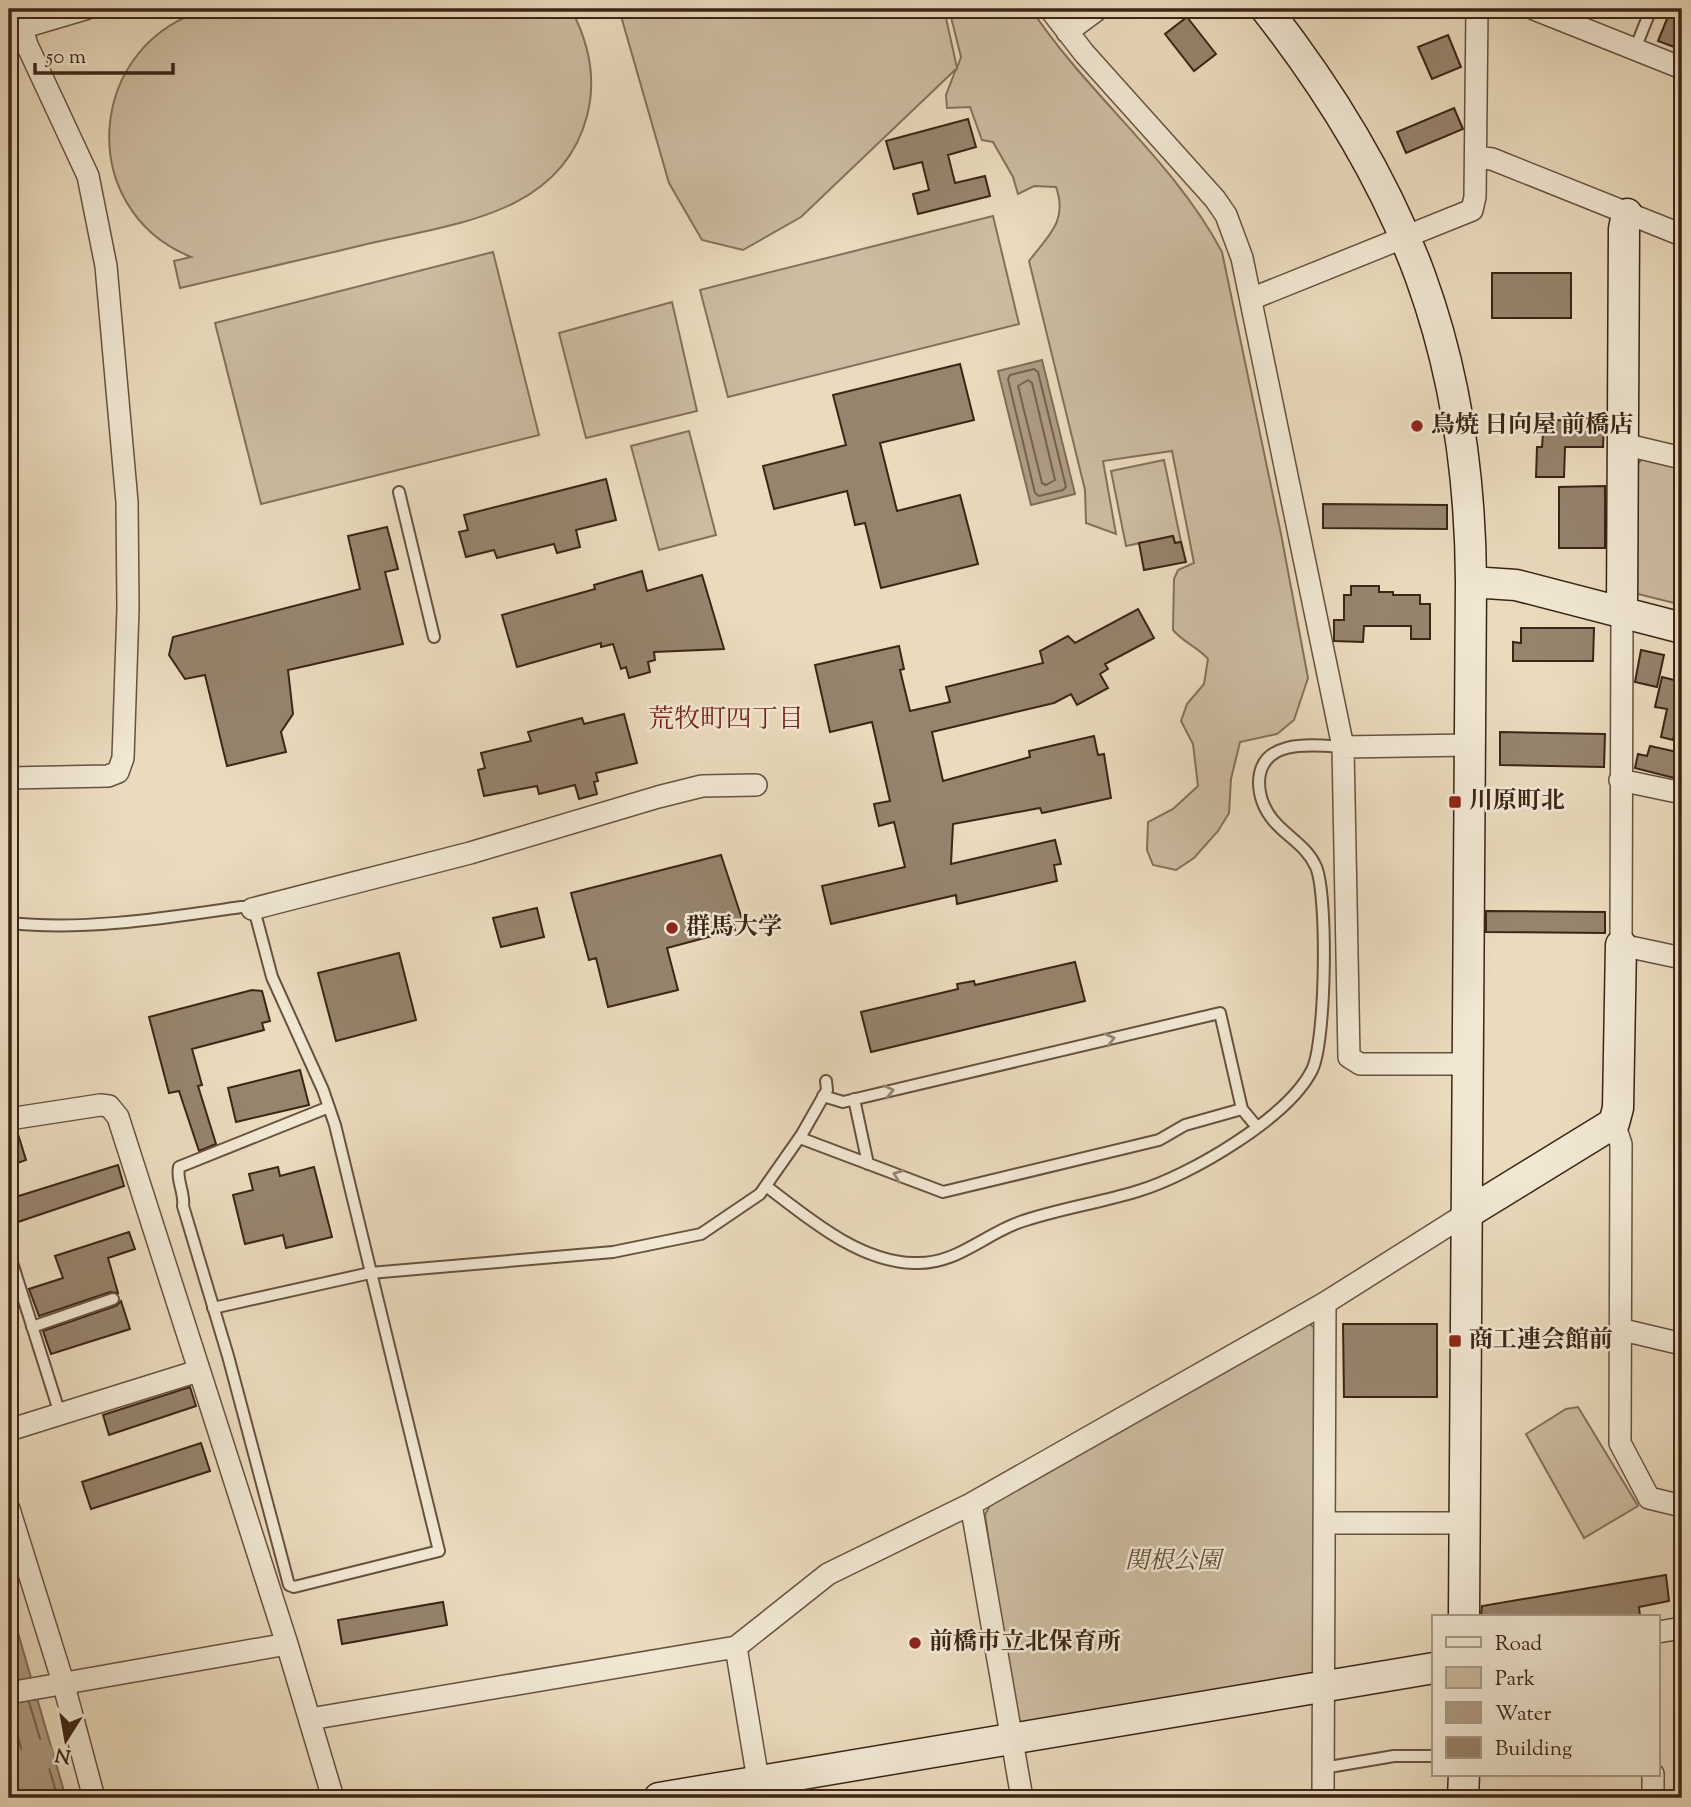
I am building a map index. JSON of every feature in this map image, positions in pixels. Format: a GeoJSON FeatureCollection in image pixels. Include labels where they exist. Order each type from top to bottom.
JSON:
{"type":"FeatureCollection","features":[{"type":"Feature","properties":{"kind":"street"},"geometry":{"type":"LineString","coordinates":[[9,778],[108,776],[118,772],[123,758],[128,608],[124,456],[106,266],[89,176],[17,23],[85,9]]}},
{"type":"Feature","properties":{"kind":"street"},"geometry":{"type":"LineString","coordinates":[[1050,9],[1067,32],[1215,199],[1236,237],[1343,747],[1349,1056],[1360,1064],[1469,1064]]}},
{"type":"Feature","properties":{"kind":"street"},"geometry":{"type":"LineString","coordinates":[[1067,32],[1098,9]]}},
{"type":"Feature","properties":{"kind":"street"},"geometry":{"type":"LineString","coordinates":[[1266,9],[1328,92],[1364,150],[1407,237],[1430,299],[1455,396],[1468,487],[1471,582],[1464,1615]]}},
{"type":"Feature","properties":{"kind":"street"},"geometry":{"type":"LineString","coordinates":[[1251,299],[1472,210],[1476,157],[1478,9]]}},
{"type":"Feature","properties":{"kind":"street"},"geometry":{"type":"LineString","coordinates":[[1534,9],[1682,68]]}},
{"type":"Feature","properties":{"kind":"street"},"geometry":{"type":"LineString","coordinates":[[1476,157],[1492,159],[1682,235]]}},
{"type":"Feature","properties":{"kind":"street"},"geometry":{"type":"LineString","coordinates":[[1628,214],[1624,229],[1621,945],[1618,1108],[1615,1124],[1621,1144],[1623,1330],[1620,1443],[1649,1498],[1682,1506]]}},
{"type":"Feature","properties":{"kind":"street"},"geometry":{"type":"LineString","coordinates":[[1623,444],[1682,458]]}},
{"type":"Feature","properties":{"kind":"street"},"geometry":{"type":"LineString","coordinates":[[1471,582],[1517,585],[1682,628]]}},
{"type":"Feature","properties":{"kind":"street"},"geometry":{"type":"LineString","coordinates":[[1343,747],[1470,746]]}},
{"type":"Feature","properties":{"kind":"street"},"geometry":{"type":"LineString","coordinates":[[1620,780],[1682,793]]}},
{"type":"Feature","properties":{"kind":"street"},"geometry":{"type":"LineString","coordinates":[[251,909],[470,853],[702,786],[756,785]]}},
{"type":"Feature","properties":{"kind":"street"},"geometry":{"type":"LineString","coordinates":[[1621,945],[1682,958]]}},
{"type":"Feature","properties":{"kind":"street"},"geometry":{"type":"LineString","coordinates":[[9,1119],[100,1105],[114,1111],[287,1644],[333,1798]]}},
{"type":"Feature","properties":{"kind":"street"},"geometry":{"type":"LineString","coordinates":[[310,1719],[736,1647],[828,1574],[971,1504],[1325,1303],[1615,1124]]}},
{"type":"Feature","properties":{"kind":"street"},"geometry":{"type":"LineString","coordinates":[[1323,1798],[1325,1303]]}},
{"type":"Feature","properties":{"kind":"street"},"geometry":{"type":"LineString","coordinates":[[1623,1330],[1682,1343]]}},
{"type":"Feature","properties":{"kind":"street"},"geometry":{"type":"LineString","coordinates":[[9,1430],[198,1371]]}},
{"type":"Feature","properties":{"kind":"street"},"geometry":{"type":"LineString","coordinates":[[971,1504],[1022,1798]]}},
{"type":"Feature","properties":{"kind":"street"},"geometry":{"type":"LineString","coordinates":[[9,1509],[57,1683],[94,1798]]}},
{"type":"Feature","properties":{"kind":"street"},"geometry":{"type":"LineString","coordinates":[[1324,1523],[1465,1523]]}},
{"type":"Feature","properties":{"kind":"street"},"geometry":{"type":"LineString","coordinates":[[1660,1632],[1682,1628]]}},
{"type":"Feature","properties":{"kind":"street"},"geometry":{"type":"LineString","coordinates":[[9,1693],[287,1644]]}},
{"type":"Feature","properties":{"kind":"street"},"geometry":{"type":"LineString","coordinates":[[736,1647],[759,1790]]}},
{"type":"Feature","properties":{"kind":"street"},"geometry":{"type":"LineString","coordinates":[[659,1798],[759,1790],[1011,1739],[1432,1668]]}},
{"type":"Feature","properties":{"kind":"street"},"geometry":{"type":"LineString","coordinates":[[1464,1776],[1464,1798]]}},
{"type":"Feature","properties":{"kind":"street"},"geometry":{"type":"LineString","coordinates":[[1653,1776],[1653,1798]]}},
{"type":"Feature","properties":{"kind":"lane"},"geometry":{"type":"LineString","coordinates":[[1635,50],[1651,9]]}},
{"type":"Feature","properties":{"kind":"lane"},"geometry":{"type":"LineString","coordinates":[[399,492],[434,637]]}},
{"type":"Feature","properties":{"kind":"lane"},"geometry":{"type":"LineString","coordinates":[[766,1186],[864,1251],[900,1262],[933,1262],[967,1251],[1022,1222],[1140,1191],[1203,1160],[1282,1110],[1306,1081],[1318,1055],[1322,1026],[1319,878],[1310,856],[1272,819],[1265,808],[1259,792],[1259,775],[1262,763],[1282,749],[1306,745],[1343,747]]}},
{"type":"Feature","properties":{"kind":"lane"},"geometry":{"type":"LineString","coordinates":[[9,923],[73,924],[157,919],[241,907],[251,909],[272,977],[329,1107],[439,1551],[294,1587],[289,1585],[183,1206],[179,1167],[329,1107]]}},
{"type":"Feature","properties":{"kind":"lane"},"geometry":{"type":"LineString","coordinates":[[823,1096],[833,1101],[855,1099],[1220,1013],[1242,1109],[1257,1127]]}},
{"type":"Feature","properties":{"kind":"lane"},"geometry":{"type":"LineString","coordinates":[[213,1308],[370,1273],[613,1252],[674,1241],[712,1227],[734,1215],[766,1186],[800,1138],[823,1096],[826,1081]]}},
{"type":"Feature","properties":{"kind":"lane"},"geometry":{"type":"LineString","coordinates":[[855,1099],[868,1164]]}},
{"type":"Feature","properties":{"kind":"lane"},"geometry":{"type":"LineString","coordinates":[[800,1138],[936,1191],[962,1189],[1159,1140],[1185,1125],[1242,1109]]}},
{"type":"Feature","properties":{"kind":"lane"},"geometry":{"type":"LineString","coordinates":[[9,1253],[60,1414]]}},
{"type":"Feature","properties":{"kind":"lane"},"geometry":{"type":"LineString","coordinates":[[32,1327],[113,1299]]}},
{"type":"Feature","properties":{"kind":"lane"},"geometry":{"type":"LineString","coordinates":[[1323,1768],[1394,1756],[1432,1756]]}},
{"type":"Feature","properties":{"kind":"green space"},"geometry":{"type":"Polygon","coordinates":[[[209,9],[571,9],[590,61],[591,88],[587,116],[574,149],[553,175],[528,195],[499,210],[433,230],[180,288],[174,261],[191,257],[153,234],[127,202],[112,166],[110,127],[118,89],[138,54],[168,27],[209,9]]]}},
{"type":"Feature","properties":{"kind":"green space"},"geometry":{"type":"Polygon","coordinates":[[[619,9],[944,9],[957,68],[961,57],[949,9],[1031,9],[1078,70],[1156,158],[1202,219],[1222,252],[1308,678],[1294,720],[1277,734],[1240,742],[1231,779],[1229,813],[1218,831],[1194,858],[1176,870],[1153,865],[1147,850],[1148,822],[1173,809],[1198,786],[1193,744],[1181,721],[1187,704],[1204,684],[1208,659],[1173,630],[1174,579],[1178,570],[1194,563],[1172,451],[1103,461],[1116,534],[1086,523],[1085,490],[1029,261],[1058,218],[1060,209],[1056,187],[1034,186],[1018,194],[1013,177],[993,142],[982,140],[970,107],[947,108],[946,95],[956,69],[801,217],[743,250],[702,240],[669,183],[619,9]]]}},
{"type":"Feature","properties":{"kind":"green space"},"geometry":{"type":"Polygon","coordinates":[[[993,216],[1019,324],[728,397],[700,290],[993,216]]]}},
{"type":"Feature","properties":{"kind":"green space"},"geometry":{"type":"Polygon","coordinates":[[[493,252],[539,435],[261,504],[215,323],[493,252]]]}},
{"type":"Feature","properties":{"kind":"green space"},"geometry":{"type":"Polygon","coordinates":[[[672,302],[697,411],[586,438],[559,333],[672,302]]]}},
{"type":"Feature","properties":{"kind":"green space"},"geometry":{"type":"Polygon","coordinates":[[[689,431],[716,535],[659,550],[631,446],[689,431]]]}},
{"type":"Feature","properties":{"kind":"green space"},"geometry":{"type":"Polygon","coordinates":[[[1643,458],[1682,468],[1682,605],[1634,593],[1635,467],[1643,458]]]}},
{"type":"Feature","properties":{"kind":"green space"},"geometry":{"type":"Polygon","coordinates":[[[1164,460],[1181,542],[1175,543],[1173,536],[1126,546],[1111,471],[1164,460]]]}},
{"type":"Feature","properties":{"kind":"green space","name":"関根公園"},"geometry":{"type":"Polygon","coordinates":[[[1306,1322],[1317,1329],[1317,1674],[1025,1730],[1016,1723],[985,1515],[991,1503],[1306,1322]]]}},
{"type":"Feature","properties":{"kind":"green space"},"geometry":{"type":"Polygon","coordinates":[[[1578,1407],[1638,1506],[1584,1538],[1526,1434],[1566,1409],[1578,1407]]]}},
{"type":"Feature","properties":{"kind":"water"},"geometry":{"type":"Polygon","coordinates":[[[1042,360],[1075,494],[1031,505],[998,371],[1042,360]]]}},
{"type":"Feature","properties":{"kind":"water"},"geometry":{"type":"Polygon","coordinates":[[[9,1602],[66,1798],[29,1798],[9,1728],[9,1602]]]}},
{"type":"Feature","properties":{"kind":"building"},"geometry":{"type":"Polygon","coordinates":[[[1671,9],[1682,9],[1682,50],[1658,41],[1671,9]]]}},
{"type":"Feature","properties":{"kind":"building"},"geometry":{"type":"Polygon","coordinates":[[[1187,17],[1216,54],[1194,71],[1165,34],[1187,17]]]}},
{"type":"Feature","properties":{"kind":"building"},"geometry":{"type":"Polygon","coordinates":[[[1448,35],[1461,67],[1432,79],[1418,47],[1448,35]]]}},
{"type":"Feature","properties":{"kind":"building"},"geometry":{"type":"Polygon","coordinates":[[[1454,108],[1463,129],[1406,153],[1397,132],[1454,108]]]}},
{"type":"Feature","properties":{"kind":"building"},"geometry":{"type":"Polygon","coordinates":[[[968,119],[976,147],[948,155],[955,183],[985,176],[990,196],[918,214],[913,194],[929,190],[922,162],[894,169],[886,141],[968,119]]]}},
{"type":"Feature","properties":{"kind":"building"},"geometry":{"type":"Polygon","coordinates":[[[1492,273],[1571,273],[1571,318],[1492,318],[1492,273]]]}},
{"type":"Feature","properties":{"kind":"building"},"geometry":{"type":"Polygon","coordinates":[[[960,364],[974,420],[880,443],[897,511],[960,495],[978,564],[881,588],[865,523],[855,525],[847,491],[774,509],[763,466],[846,445],[833,395],[960,364]]]}},
{"type":"Feature","properties":{"kind":"building"},"geometry":{"type":"Polygon","coordinates":[[[1552,420],[1604,421],[1603,447],[1565,447],[1564,477],[1536,477],[1537,447],[1542,447],[1543,433],[1551,433],[1552,420]]]}},
{"type":"Feature","properties":{"kind":"building"},"geometry":{"type":"Polygon","coordinates":[[[606,479],[616,520],[576,530],[580,547],[557,553],[554,544],[497,558],[494,550],[466,557],[459,532],[468,530],[464,515],[606,479]]]}},
{"type":"Feature","properties":{"kind":"building"},"geometry":{"type":"Polygon","coordinates":[[[1605,486],[1605,548],[1559,548],[1559,487],[1605,486]]]}},
{"type":"Feature","properties":{"kind":"building"},"geometry":{"type":"Polygon","coordinates":[[[1323,504],[1447,505],[1447,529],[1323,528],[1323,504]]]}},
{"type":"Feature","properties":{"kind":"building"},"geometry":{"type":"Polygon","coordinates":[[[387,527],[398,569],[385,572],[403,644],[288,670],[293,714],[281,732],[286,752],[227,766],[205,675],[185,679],[169,655],[173,637],[360,589],[348,536],[387,527]]]}},
{"type":"Feature","properties":{"kind":"building"},"geometry":{"type":"Polygon","coordinates":[[[1173,536],[1175,543],[1181,542],[1186,562],[1144,570],[1139,543],[1173,536]]]}},
{"type":"Feature","properties":{"kind":"building"},"geometry":{"type":"Polygon","coordinates":[[[642,571],[647,591],[702,575],[724,649],[654,652],[655,660],[648,662],[650,672],[629,678],[626,667],[621,669],[613,644],[601,647],[601,643],[517,667],[502,615],[595,589],[594,585],[642,571]]]}},
{"type":"Feature","properties":{"kind":"building"},"geometry":{"type":"Polygon","coordinates":[[[1351,586],[1379,586],[1379,592],[1420,595],[1420,604],[1430,604],[1430,639],[1411,639],[1411,626],[1364,626],[1363,642],[1334,641],[1334,620],[1344,620],[1344,595],[1351,595],[1351,586]]]}},
{"type":"Feature","properties":{"kind":"building"},"geometry":{"type":"Polygon","coordinates":[[[1138,609],[1154,638],[1105,664],[1108,669],[1100,674],[1108,688],[1077,705],[1071,694],[1054,703],[932,732],[943,781],[1030,757],[1029,751],[1094,736],[1098,755],[1104,754],[1111,798],[1042,813],[1040,808],[953,824],[951,864],[1055,840],[1061,864],[1054,865],[1057,881],[957,904],[956,895],[831,924],[822,886],[905,867],[894,822],[879,826],[874,804],[890,801],[872,722],[830,732],[815,665],[899,646],[904,669],[900,670],[910,711],[950,702],[946,687],[1043,663],[1040,651],[1068,636],[1075,643],[1138,609]]]}},
{"type":"Feature","properties":{"kind":"building"},"geometry":{"type":"Polygon","coordinates":[[[1521,628],[1594,628],[1593,661],[1513,661],[1513,642],[1521,643],[1521,628]]]}},
{"type":"Feature","properties":{"kind":"building"},"geometry":{"type":"Polygon","coordinates":[[[1641,650],[1664,655],[1657,687],[1635,682],[1641,650]]]}},
{"type":"Feature","properties":{"kind":"building"},"geometry":{"type":"Polygon","coordinates":[[[1662,677],[1682,682],[1682,702],[1673,740],[1661,737],[1667,709],[1655,707],[1662,677]]]}},
{"type":"Feature","properties":{"kind":"building"},"geometry":{"type":"Polygon","coordinates":[[[624,714],[637,763],[596,773],[598,781],[594,782],[597,794],[579,799],[575,785],[539,794],[537,786],[484,796],[478,770],[485,768],[481,753],[531,741],[528,732],[582,718],[584,724],[624,714]]]}},
{"type":"Feature","properties":{"kind":"building"},"geometry":{"type":"Polygon","coordinates":[[[1500,732],[1605,734],[1604,767],[1500,765],[1500,732]]]}},
{"type":"Feature","properties":{"kind":"building"},"geometry":{"type":"Polygon","coordinates":[[[1650,746],[1682,753],[1682,780],[1635,768],[1638,754],[1647,756],[1650,746]]]}},
{"type":"Feature","properties":{"kind":"building"},"geometry":{"type":"Polygon","coordinates":[[[721,855],[742,919],[733,921],[735,930],[667,948],[678,990],[608,1007],[596,958],[589,960],[571,893],[721,855]]]}},
{"type":"Feature","properties":{"kind":"building"},"geometry":{"type":"Polygon","coordinates":[[[537,908],[544,937],[501,947],[493,918],[537,908]]]}},
{"type":"Feature","properties":{"kind":"building"},"geometry":{"type":"Polygon","coordinates":[[[1486,911],[1605,912],[1605,933],[1486,932],[1486,911]]]}},
{"type":"Feature","properties":{"kind":"building"},"geometry":{"type":"Polygon","coordinates":[[[399,953],[416,1020],[336,1041],[318,973],[399,953]]]}},
{"type":"Feature","properties":{"kind":"building"},"geometry":{"type":"Polygon","coordinates":[[[1075,962],[1085,1001],[871,1052],[861,1012],[958,989],[957,984],[974,981],[975,985],[1075,962]]]}},
{"type":"Feature","properties":{"kind":"building"},"geometry":{"type":"Polygon","coordinates":[[[252,990],[262,991],[270,1021],[262,1023],[264,1030],[192,1049],[202,1085],[198,1086],[216,1144],[199,1151],[179,1091],[169,1093],[149,1017],[252,990]]]}},
{"type":"Feature","properties":{"kind":"building"},"geometry":{"type":"Polygon","coordinates":[[[300,1070],[309,1105],[236,1122],[228,1088],[300,1070]]]}},
{"type":"Feature","properties":{"kind":"building"},"geometry":{"type":"Polygon","coordinates":[[[17,1131],[26,1160],[9,1166],[9,1132],[17,1131]]]}},
{"type":"Feature","properties":{"kind":"building"},"geometry":{"type":"Polygon","coordinates":[[[118,1165],[124,1186],[9,1225],[9,1199],[118,1165]]]}},
{"type":"Feature","properties":{"kind":"building"},"geometry":{"type":"Polygon","coordinates":[[[278,1167],[280,1176],[314,1167],[332,1237],[286,1248],[283,1235],[245,1244],[233,1195],[253,1190],[249,1174],[278,1167]]]}},
{"type":"Feature","properties":{"kind":"building"},"geometry":{"type":"Polygon","coordinates":[[[129,1232],[135,1249],[108,1258],[118,1293],[110,1292],[39,1316],[29,1289],[63,1278],[55,1256],[129,1232]]]}},
{"type":"Feature","properties":{"kind":"building"},"geometry":{"type":"Polygon","coordinates":[[[121,1301],[130,1329],[51,1354],[43,1331],[116,1306],[121,1301]]]}},
{"type":"Feature","properties":{"kind":"building"},"geometry":{"type":"Polygon","coordinates":[[[1343,1324],[1437,1324],[1437,1397],[1344,1397],[1343,1324]]]}},
{"type":"Feature","properties":{"kind":"building"},"geometry":{"type":"Polygon","coordinates":[[[190,1387],[196,1406],[109,1435],[103,1415],[190,1387]]]}},
{"type":"Feature","properties":{"kind":"building"},"geometry":{"type":"Polygon","coordinates":[[[201,1443],[210,1471],[91,1509],[82,1482],[201,1443]]]}},
{"type":"Feature","properties":{"kind":"building"},"geometry":{"type":"Polygon","coordinates":[[[1666,1575],[1669,1601],[1639,1607],[1640,1615],[1481,1615],[1482,1606],[1666,1575]]]}},
{"type":"Feature","properties":{"kind":"building"},"geometry":{"type":"Polygon","coordinates":[[[443,1602],[447,1625],[342,1644],[338,1620],[443,1602]]]}},
{"type":"Feature","properties":{"kind":"waterway"},"geometry":{"type":"LineString","coordinates":[[11,1798],[37,1756]]}},
{"type":"Feature","properties":{"kind":"place","name":"鳥焼 日向屋 前橋店"},"geometry":{"type":"Point","coordinates":[1417,426]}},
{"type":"Feature","properties":{"kind":"place","name":"川原町北"},"geometry":{"type":"Point","coordinates":[1455,802]}},
{"type":"Feature","properties":{"kind":"place","name":"群馬大学"},"geometry":{"type":"Point","coordinates":[672,928]}},
{"type":"Feature","properties":{"kind":"place","name":"商工連会館前"},"geometry":{"type":"Point","coordinates":[1455,1341]}},
{"type":"Feature","properties":{"kind":"place","name":"前橋市立北保育所"},"geometry":{"type":"Point","coordinates":[915,1643]}},
{"type":"Feature","properties":{"kind":"district","name":"荒牧町四丁目"},"geometry":{"type":"Point","coordinates":[726,720]}}]}
